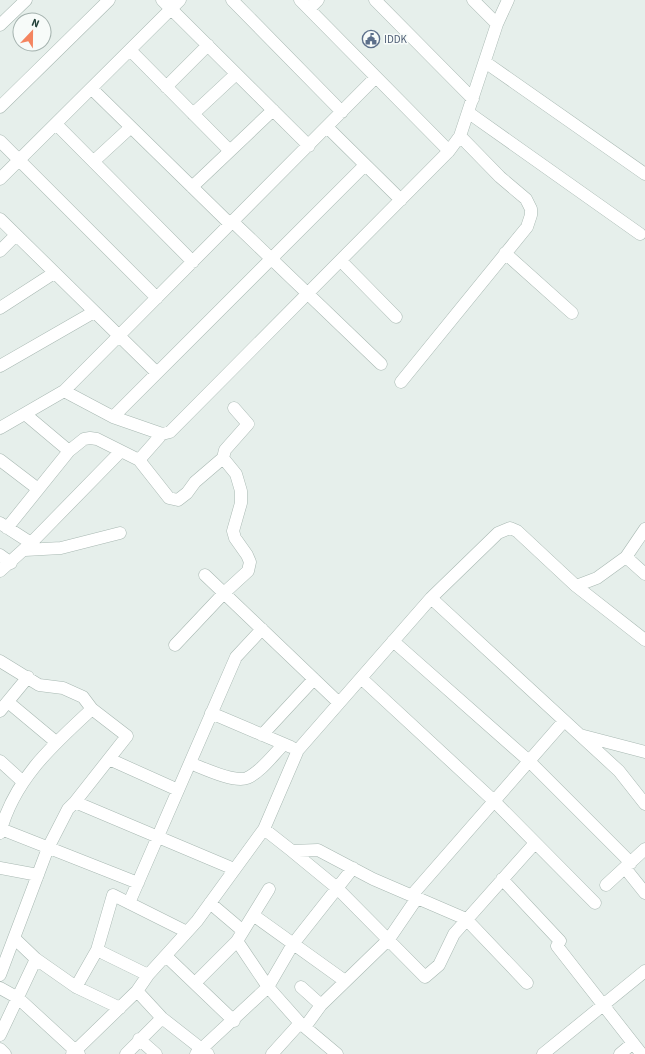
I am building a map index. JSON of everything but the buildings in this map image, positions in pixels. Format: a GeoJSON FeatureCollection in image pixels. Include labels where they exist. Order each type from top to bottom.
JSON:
{"type":"FeatureCollection","features":[{"type":"Feature","properties":{"kind":"street"},"geometry":{"type":"LineString","coordinates":[[0,25],[26,0]]}},
{"type":"Feature","properties":{"kind":"street"},"geometry":{"type":"LineString","coordinates":[[0,107],[109,0]]}},
{"type":"Feature","properties":{"kind":"street"},"geometry":{"type":"LineString","coordinates":[[162,0],[309,146]]}},
{"type":"Feature","properties":{"kind":"street"},"geometry":{"type":"LineString","coordinates":[[0,179],[180,0]]}},
{"type":"Feature","properties":{"kind":"street"},"geometry":{"type":"LineString","coordinates":[[232,0],[342,112]]}},
{"type":"Feature","properties":{"kind":"street"},"geometry":{"type":"LineString","coordinates":[[318,0],[304,4],[449,151]]}},
{"type":"Feature","properties":{"kind":"street"},"geometry":{"type":"LineString","coordinates":[[375,0],[473,99]]}},
{"type":"Feature","properties":{"kind":"street"},"geometry":{"type":"LineString","coordinates":[[473,0],[497,24]]}},
{"type":"Feature","properties":{"kind":"street"},"geometry":{"type":"LineString","coordinates":[[64,391],[113,417],[162,434],[170,432],[308,295],[449,151],[460,136],[469,113],[497,24],[508,0]]}},
{"type":"Feature","properties":{"kind":"street"},"geometry":{"type":"LineString","coordinates":[[166,87],[208,46]]}},
{"type":"Feature","properties":{"kind":"street"},"geometry":{"type":"LineString","coordinates":[[130,50],[230,151]]}},
{"type":"Feature","properties":{"kind":"street"},"geometry":{"type":"LineString","coordinates":[[485,62],[645,174]]}},
{"type":"Feature","properties":{"kind":"street"},"geometry":{"type":"LineString","coordinates":[[193,114],[236,74]]}},
{"type":"Feature","properties":{"kind":"street"},"geometry":{"type":"LineString","coordinates":[[0,428],[64,391],[376,78]]}},
{"type":"Feature","properties":{"kind":"street"},"geometry":{"type":"LineString","coordinates":[[92,89],[192,187],[270,258],[381,364]]}},
{"type":"Feature","properties":{"kind":"street"},"geometry":{"type":"LineString","coordinates":[[192,187],[273,110]]}},
{"type":"Feature","properties":{"kind":"street"},"geometry":{"type":"LineString","coordinates":[[469,113],[640,234]]}},
{"type":"Feature","properties":{"kind":"street"},"geometry":{"type":"LineString","coordinates":[[56,124],[193,262]]}},
{"type":"Feature","properties":{"kind":"street"},"geometry":{"type":"LineString","coordinates":[[94,161],[131,127]]}},
{"type":"Feature","properties":{"kind":"street"},"geometry":{"type":"LineString","coordinates":[[327,127],[401,200]]}},
{"type":"Feature","properties":{"kind":"street"},"geometry":{"type":"LineString","coordinates":[[401,382],[527,227],[531,215],[531,208],[526,199],[500,177],[460,136]]}},
{"type":"Feature","properties":{"kind":"street"},"geometry":{"type":"LineString","coordinates":[[0,141],[157,298]]}},
{"type":"Feature","properties":{"kind":"street"},"geometry":{"type":"LineString","coordinates":[[113,417],[270,258],[365,165]]}},
{"type":"Feature","properties":{"kind":"street"},"geometry":{"type":"LineString","coordinates":[[0,219],[157,373]]}},
{"type":"Feature","properties":{"kind":"street"},"geometry":{"type":"LineString","coordinates":[[0,251],[16,234]]}},
{"type":"Feature","properties":{"kind":"street"},"geometry":{"type":"LineString","coordinates":[[505,253],[572,313]]}},
{"type":"Feature","properties":{"kind":"street"},"geometry":{"type":"LineString","coordinates":[[341,261],[396,317]]}},
{"type":"Feature","properties":{"kind":"street"},"geometry":{"type":"LineString","coordinates":[[0,308],[54,273]]}},
{"type":"Feature","properties":{"kind":"street"},"geometry":{"type":"LineString","coordinates":[[0,366],[94,312]]}},
{"type":"Feature","properties":{"kind":"street"},"geometry":{"type":"LineString","coordinates":[[120,534],[61,548],[28,546],[4,525],[38,489],[69,451],[84,440],[90,438],[97,439],[120,452],[139,460],[169,498],[178,500],[187,494],[195,482],[223,458],[224,450],[247,428],[248,424],[234,408]]}},
{"type":"Feature","properties":{"kind":"street"},"geometry":{"type":"LineString","coordinates":[[25,414],[69,451]]}},
{"type":"Feature","properties":{"kind":"street"},"geometry":{"type":"LineString","coordinates":[[139,460],[162,434]]}},
{"type":"Feature","properties":{"kind":"street"},"geometry":{"type":"LineString","coordinates":[[0,571],[11,563],[120,452]]}},
{"type":"Feature","properties":{"kind":"street"},"geometry":{"type":"LineString","coordinates":[[175,645],[224,593],[248,571],[250,562],[235,538],[234,530],[241,503],[241,491],[236,474],[223,458]]}},
{"type":"Feature","properties":{"kind":"street"},"geometry":{"type":"LineString","coordinates":[[0,460],[38,489]]}},
{"type":"Feature","properties":{"kind":"street"},"geometry":{"type":"LineString","coordinates":[[0,988],[18,998],[76,1053],[137,991],[148,975],[187,932],[210,903],[264,829],[298,750],[431,598],[498,533],[510,528],[518,530],[576,586],[645,640]]}},
{"type":"Feature","properties":{"kind":"street"},"geometry":{"type":"LineString","coordinates":[[576,586],[597,578],[626,557],[645,529]]}},
{"type":"Feature","properties":{"kind":"street"},"geometry":{"type":"LineString","coordinates":[[0,554],[11,563]]}},
{"type":"Feature","properties":{"kind":"street"},"geometry":{"type":"LineString","coordinates":[[626,557],[645,574]]}},
{"type":"Feature","properties":{"kind":"street"},"geometry":{"type":"LineString","coordinates":[[205,575],[339,703]]}},
{"type":"Feature","properties":{"kind":"street"},"geometry":{"type":"LineString","coordinates":[[431,598],[619,771],[645,804]]}},
{"type":"Feature","properties":{"kind":"street"},"geometry":{"type":"LineString","coordinates":[[129,903],[236,657],[262,629]]}},
{"type":"Feature","properties":{"kind":"street"},"geometry":{"type":"LineString","coordinates":[[394,641],[529,761],[628,865],[645,893]]}},
{"type":"Feature","properties":{"kind":"street"},"geometry":{"type":"LineString","coordinates":[[0,661],[39,685],[63,688],[83,697],[92,709],[127,736],[68,809],[48,848],[0,975]]}},
{"type":"Feature","properties":{"kind":"street"},"geometry":{"type":"LineString","coordinates":[[28,677],[4,706],[56,742]]}},
{"type":"Feature","properties":{"kind":"street"},"geometry":{"type":"LineString","coordinates":[[360,678],[494,801],[595,903]]}},
{"type":"Feature","properties":{"kind":"street"},"geometry":{"type":"LineString","coordinates":[[262,735],[314,679]]}},
{"type":"Feature","properties":{"kind":"street"},"geometry":{"type":"LineString","coordinates":[[92,709],[56,742],[22,781],[3,813],[0,831],[138,883]]}},
{"type":"Feature","properties":{"kind":"street"},"geometry":{"type":"LineString","coordinates":[[211,713],[298,750]]}},
{"type":"Feature","properties":{"kind":"street"},"geometry":{"type":"LineString","coordinates":[[272,1054],[389,939],[414,896],[564,721]]}},
{"type":"Feature","properties":{"kind":"street"},"geometry":{"type":"LineString","coordinates":[[579,734],[645,752]]}},
{"type":"Feature","properties":{"kind":"street"},"geometry":{"type":"LineString","coordinates":[[190,763],[234,779],[245,779],[254,774],[284,744]]}},
{"type":"Feature","properties":{"kind":"street"},"geometry":{"type":"LineString","coordinates":[[109,759],[178,790]]}},
{"type":"Feature","properties":{"kind":"street"},"geometry":{"type":"LineString","coordinates":[[0,761],[22,781]]}},
{"type":"Feature","properties":{"kind":"street"},"geometry":{"type":"LineString","coordinates":[[75,802],[234,869]]}},
{"type":"Feature","properties":{"kind":"street"},"geometry":{"type":"LineString","coordinates":[[264,829],[337,888],[425,977],[439,965],[454,934],[466,919],[535,843]]}},
{"type":"Feature","properties":{"kind":"street"},"geometry":{"type":"LineString","coordinates":[[606,885],[645,849]]}},
{"type":"Feature","properties":{"kind":"street"},"geometry":{"type":"LineString","coordinates":[[292,852],[318,850],[373,879],[466,919],[527,983]]}},
{"type":"Feature","properties":{"kind":"street"},"geometry":{"type":"LineString","coordinates":[[0,868],[38,875]]}},
{"type":"Feature","properties":{"kind":"street"},"geometry":{"type":"LineString","coordinates":[[137,991],[162,1018],[202,1052],[268,987],[293,944],[353,868]]}},
{"type":"Feature","properties":{"kind":"street"},"geometry":{"type":"LineString","coordinates":[[502,879],[560,941],[557,946],[637,1048],[620,1054]]}},
{"type":"Feature","properties":{"kind":"street"},"geometry":{"type":"LineString","coordinates":[[195,983],[240,936],[269,889]]}},
{"type":"Feature","properties":{"kind":"street"},"geometry":{"type":"LineString","coordinates":[[76,987],[97,950],[113,895],[187,932]]}},
{"type":"Feature","properties":{"kind":"street"},"geometry":{"type":"LineString","coordinates":[[210,903],[240,936],[268,987],[302,1025],[337,1054]]}},
{"type":"Feature","properties":{"kind":"street"},"geometry":{"type":"LineString","coordinates":[[253,915],[345,981]]}},
{"type":"Feature","properties":{"kind":"street"},"geometry":{"type":"LineString","coordinates":[[14,938],[36,959],[76,987],[120,1008]]}},
{"type":"Feature","properties":{"kind":"street"},"geometry":{"type":"LineString","coordinates":[[97,950],[148,975]]}},
{"type":"Feature","properties":{"kind":"street"},"geometry":{"type":"LineString","coordinates":[[166,956],[234,1021]]}},
{"type":"Feature","properties":{"kind":"street"},"geometry":{"type":"LineString","coordinates":[[0,1035],[36,959]]}},
{"type":"Feature","properties":{"kind":"street"},"geometry":{"type":"LineString","coordinates":[[543,1054],[645,971]]}},
{"type":"Feature","properties":{"kind":"street"},"geometry":{"type":"LineString","coordinates":[[301,987],[321,1005]]}},
{"type":"Feature","properties":{"kind":"street"},"geometry":{"type":"LineString","coordinates":[[126,1054],[139,1039],[162,1018]]}},
{"type":"Feature","properties":{"kind":"street"},"geometry":{"type":"LineString","coordinates":[[139,1039],[156,1054]]}},
{"type":"Feature","properties":{"kind":"street"},"geometry":{"type":"LineString","coordinates":[[0,1049],[5,1054]]}},
{"type":"Feature","properties":{"kind":"place","name":"IDDK"},"geometry":{"type":"Point","coordinates":[371,39]}}]}
